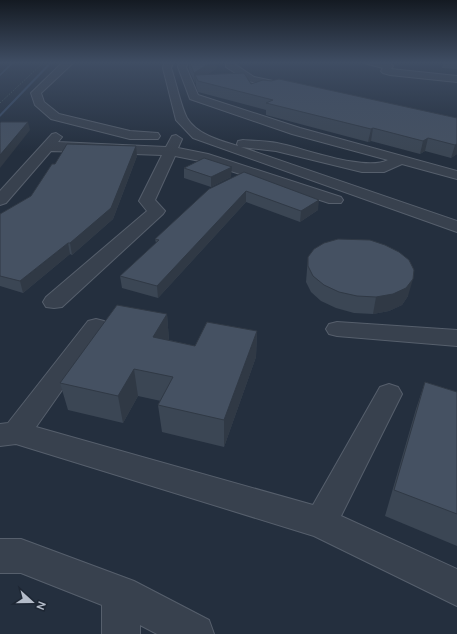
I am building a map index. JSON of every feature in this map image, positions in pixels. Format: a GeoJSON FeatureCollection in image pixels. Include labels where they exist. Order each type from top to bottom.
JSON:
{"type":"FeatureCollection","features":[{"type":"Feature","properties":{"kind":"lane"},"geometry":{"type":"LineString","coordinates":[[36,93],[39,103],[55,117],[70,122],[174,144],[203,157],[335,200]]}},
{"type":"Feature","properties":{"kind":"lane"},"geometry":{"type":"LineString","coordinates":[[180,93],[182,120],[197,135],[226,147],[412,210],[457,227]]}},
{"type":"Feature","properties":{"kind":"lane"},"geometry":{"type":"LineString","coordinates":[[192,93],[194,97],[202,100],[296,131],[457,175]]}},
{"type":"Feature","properties":{"kind":"lane"},"geometry":{"type":"LineString","coordinates":[[0,200],[70,122]]}},
{"type":"Feature","properties":{"kind":"lane"},"geometry":{"type":"LineString","coordinates":[[47,147],[174,144],[197,135]]}},
{"type":"Feature","properties":{"kind":"lane"},"geometry":{"type":"LineString","coordinates":[[54,302],[157,211],[147,201],[174,144]]}},
{"type":"Feature","properties":{"kind":"lane"},"geometry":{"type":"LineString","coordinates":[[226,147],[240,145],[262,145],[368,169],[384,168],[401,159]]}},
{"type":"Feature","properties":{"kind":"lane"},"geometry":{"type":"LineString","coordinates":[[96,326],[8,434],[321,523],[457,588]]}},
{"type":"Feature","properties":{"kind":"lane"},"geometry":{"type":"LineString","coordinates":[[337,329],[457,338]]}},
{"type":"Feature","properties":{"kind":"lane"},"geometry":{"type":"LineString","coordinates":[[321,523],[389,394]]}},
{"type":"Feature","properties":{"kind":"lane"},"geometry":{"type":"LineString","coordinates":[[0,556],[21,556],[121,594],[195,634]]}},
{"type":"Feature","properties":{"kind":"lane"},"geometry":{"type":"LineString","coordinates":[[121,594],[121,634]]}},
{"type":"Feature","properties":{"kind":"path"},"geometry":{"type":"LineString","coordinates":[[0,103],[11,93]]}},
{"type":"Feature","properties":{"kind":"building"},"geometry":{"type":"Polygon","coordinates":[[[244,93],[341,93],[457,118],[457,144],[455,145],[428,138],[423,141],[266,103],[273,100],[244,93]]]}},
{"type":"Feature","properties":{"kind":"building"},"geometry":{"type":"Polygon","coordinates":[[[28,122],[0,155],[0,123],[28,122]]]}},
{"type":"Feature","properties":{"kind":"building"},"geometry":{"type":"Polygon","coordinates":[[[67,144],[136,146],[111,208],[70,243],[68,243],[20,281],[0,276],[0,214],[31,196],[52,164],[55,164],[67,144]]]}},
{"type":"Feature","properties":{"kind":"building"},"geometry":{"type":"Polygon","coordinates":[[[204,158],[232,167],[211,177],[184,168],[204,158]]]}},
{"type":"Feature","properties":{"kind":"building"},"geometry":{"type":"Polygon","coordinates":[[[244,172],[319,200],[301,211],[246,191],[157,286],[120,276],[159,240],[155,239],[209,189],[244,172]]]}},
{"type":"Feature","properties":{"kind":"building"},"geometry":{"type":"Polygon","coordinates":[[[338,239],[370,240],[399,252],[409,260],[414,270],[413,279],[406,288],[393,294],[376,297],[357,296],[339,292],[324,285],[313,276],[308,266],[308,257],[314,249],[324,243],[338,239]]]}},
{"type":"Feature","properties":{"kind":"building"},"geometry":{"type":"Polygon","coordinates":[[[117,305],[167,314],[153,337],[195,346],[207,322],[257,331],[224,420],[158,405],[173,377],[134,369],[118,396],[60,383],[117,305]]]}},
{"type":"Feature","properties":{"kind":"building"},"geometry":{"type":"Polygon","coordinates":[[[425,382],[457,392],[457,514],[394,490],[425,382]]]}},
{"type":"Feature","properties":{"kind":"waterway"},"geometry":{"type":"LineString","coordinates":[[0,116],[23,93]]}}]}
